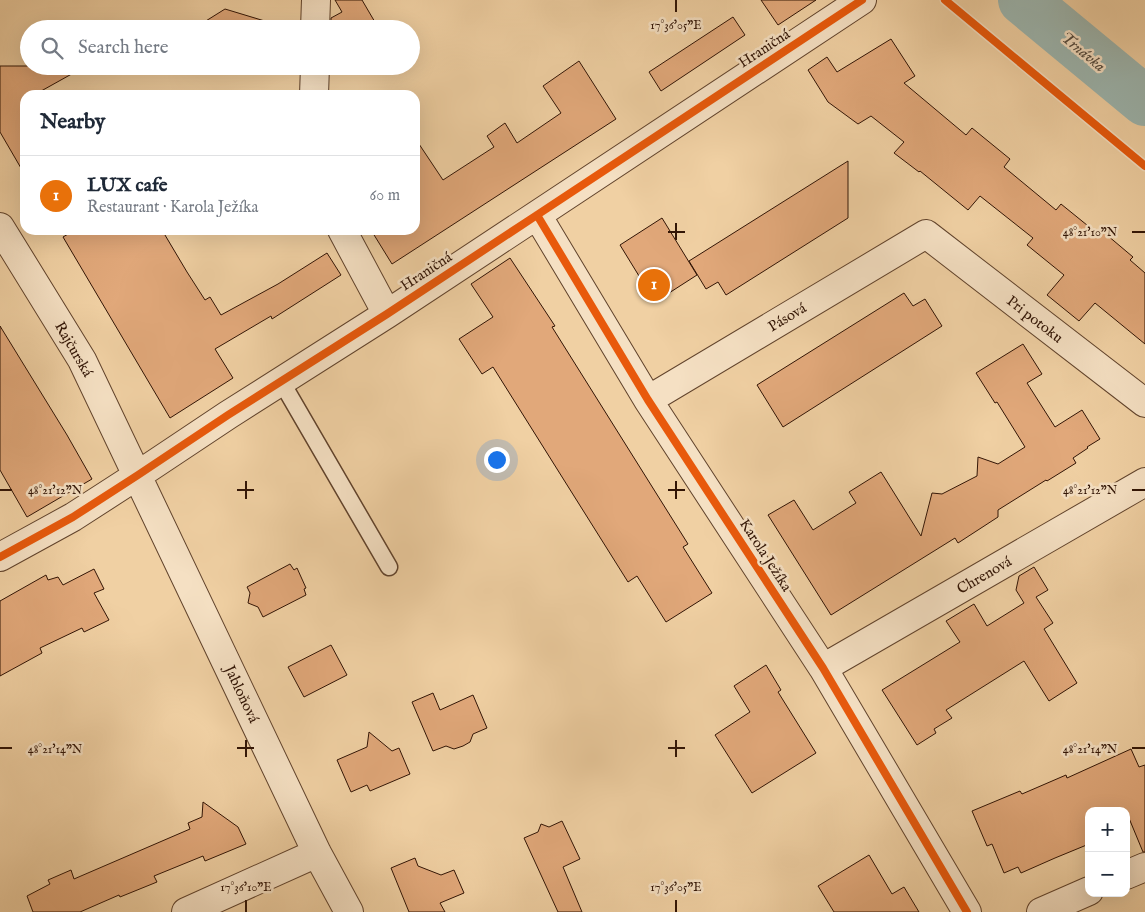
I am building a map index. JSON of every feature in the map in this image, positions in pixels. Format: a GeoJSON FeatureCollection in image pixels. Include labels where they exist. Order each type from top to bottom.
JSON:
{"type":"FeatureCollection","features":[{"type":"Feature","properties":{"kind":"street"},"geometry":{"type":"LineString","coordinates":[[315,20],[316,0]]}},
{"type":"Feature","properties":{"kind":"street","name":"Hraničná"},"geometry":{"type":"LineString","coordinates":[[0,557],[73,517],[138,475],[228,415],[387,314],[862,0]]}},
{"type":"Feature","properties":{"kind":"street"},"geometry":{"type":"LineString","coordinates":[[314,90],[315,75]]}},
{"type":"Feature","properties":{"kind":"street","name":"Karola Ježíka"},"geometry":{"type":"LineString","coordinates":[[537,215],[648,400],[823,668],[966,912]]}},
{"type":"Feature","properties":{"kind":"street","name":"Rajčurská"},"geometry":{"type":"LineString","coordinates":[[0,227],[82,360],[138,475]]}},
{"type":"Feature","properties":{"kind":"street","name":"Pásová"},"geometry":{"type":"LineString","coordinates":[[648,400],[926,234]]}},
{"type":"Feature","properties":{"kind":"street","name":"Pri potoku"},"geometry":{"type":"LineString","coordinates":[[926,234],[1145,403]]}},
{"type":"Feature","properties":{"kind":"street"},"geometry":{"type":"LineString","coordinates":[[345,235],[387,314]]}},
{"type":"Feature","properties":{"kind":"street","name":"Jabloňová"},"geometry":{"type":"LineString","coordinates":[[138,475],[318,853],[349,912]]}},
{"type":"Feature","properties":{"kind":"street","name":"Chrenová"},"geometry":{"type":"LineString","coordinates":[[823,668],[1145,482]]}},
{"type":"Feature","properties":{"kind":"street"},"geometry":{"type":"LineString","coordinates":[[186,912],[318,853]]}},
{"type":"Feature","properties":{"kind":"street"},"geometry":{"type":"LineString","coordinates":[[1130,873],[1145,867]]}},
{"type":"Feature","properties":{"kind":"street"},"geometry":{"type":"LineString","coordinates":[[1041,912],[1085,893]]}},
{"type":"Feature","properties":{"kind":"lane"},"geometry":{"type":"LineString","coordinates":[[281,381],[389,567]]}},
{"type":"Feature","properties":{"kind":"building"},"geometry":{"type":"Polygon","coordinates":[[[335,0],[362,0],[374,20],[331,20],[331,18],[342,12],[335,0]]]}},
{"type":"Feature","properties":{"kind":"building"},"geometry":{"type":"Polygon","coordinates":[[[761,0],[816,0],[778,25],[761,0]]]}},
{"type":"Feature","properties":{"kind":"building"},"geometry":{"type":"Polygon","coordinates":[[[225,9],[261,20],[207,20],[225,9]]]}},
{"type":"Feature","properties":{"kind":"building"},"geometry":{"type":"Polygon","coordinates":[[[733,17],[745,35],[661,91],[649,72],[733,17]]]}},
{"type":"Feature","properties":{"kind":"building"},"geometry":{"type":"Polygon","coordinates":[[[891,39],[915,76],[904,83],[966,135],[972,128],[1010,159],[1004,167],[1056,210],[1061,204],[1098,234],[1101,230],[1133,257],[1130,260],[1145,273],[1145,344],[1095,303],[1079,321],[1047,295],[1064,275],[1027,245],[1033,238],[980,196],[968,210],[920,171],[894,153],[904,142],[871,116],[858,124],[828,102],[808,70],[827,57],[837,72],[891,39]]]}},
{"type":"Feature","properties":{"kind":"building"},"geometry":{"type":"Polygon","coordinates":[[[579,61],[616,119],[392,264],[374,235],[420,235],[420,146],[443,180],[494,147],[487,136],[505,123],[517,143],[561,113],[543,86],[579,61]]]}},
{"type":"Feature","properties":{"kind":"building"},"geometry":{"type":"Polygon","coordinates":[[[0,66],[20,66],[20,75],[70,75],[43,90],[20,90],[20,166],[0,132],[0,66]]]}},
{"type":"Feature","properties":{"kind":"building"},"geometry":{"type":"Polygon","coordinates":[[[848,161],[848,218],[726,295],[718,282],[706,289],[689,261],[848,161]]]}},
{"type":"Feature","properties":{"kind":"building"},"geometry":{"type":"Polygon","coordinates":[[[662,218],[697,275],[655,302],[620,245],[662,218]]]}},
{"type":"Feature","properties":{"kind":"building"},"geometry":{"type":"Polygon","coordinates":[[[66,235],[165,235],[205,300],[210,297],[221,315],[278,284],[327,253],[341,275],[272,319],[271,316],[215,349],[233,378],[170,418],[63,237],[66,235]]]}},
{"type":"Feature","properties":{"kind":"building"},"geometry":{"type":"Polygon","coordinates":[[[510,258],[555,326],[552,327],[688,544],[683,547],[712,593],[666,622],[637,576],[628,582],[493,367],[482,374],[459,339],[493,317],[471,284],[510,258]]]}},
{"type":"Feature","properties":{"kind":"building"},"geometry":{"type":"Polygon","coordinates":[[[904,293],[913,306],[925,299],[942,326],[783,427],[757,385],[904,293]]]}},
{"type":"Feature","properties":{"kind":"building"},"geometry":{"type":"Polygon","coordinates":[[[0,326],[92,479],[27,517],[0,470],[0,326]]]}},
{"type":"Feature","properties":{"kind":"building"},"geometry":{"type":"Polygon","coordinates":[[[1023,344],[1042,374],[1027,383],[1055,427],[1082,410],[1100,439],[1073,458],[1076,463],[998,510],[998,517],[958,543],[955,538],[831,615],[768,515],[794,500],[813,530],[856,503],[849,492],[881,472],[921,536],[932,493],[942,494],[977,476],[978,457],[998,464],[1025,447],[976,373],[1023,344]]]}},
{"type":"Feature","properties":{"kind":"building"},"geometry":{"type":"Polygon","coordinates":[[[290,564],[294,570],[297,568],[306,588],[304,589],[306,595],[263,617],[258,607],[248,603],[250,593],[247,587],[290,564]]]}},
{"type":"Feature","properties":{"kind":"building"},"geometry":{"type":"Polygon","coordinates":[[[1034,567],[1048,590],[1036,597],[1053,623],[1044,629],[1077,683],[1049,701],[1024,661],[946,710],[952,718],[934,729],[936,733],[917,745],[882,690],[960,642],[946,621],[974,604],[987,626],[1024,603],[1016,590],[1019,576],[1034,567]]]}},
{"type":"Feature","properties":{"kind":"building"},"geometry":{"type":"Polygon","coordinates":[[[94,569],[104,589],[94,593],[109,620],[84,632],[82,628],[40,648],[42,653],[0,676],[0,601],[46,575],[48,580],[58,577],[63,585],[94,569]]]}},
{"type":"Feature","properties":{"kind":"building"},"geometry":{"type":"Polygon","coordinates":[[[331,645],[347,675],[304,697],[288,667],[331,645]]]}},
{"type":"Feature","properties":{"kind":"building"},"geometry":{"type":"Polygon","coordinates":[[[766,665],[781,690],[778,692],[816,753],[752,793],[715,735],[750,712],[734,686],[766,665]]]}},
{"type":"Feature","properties":{"kind":"building"},"geometry":{"type":"Polygon","coordinates":[[[433,693],[440,710],[473,695],[487,728],[473,734],[470,742],[463,746],[454,749],[446,746],[433,751],[412,702],[433,693]]]}},
{"type":"Feature","properties":{"kind":"building"},"geometry":{"type":"Polygon","coordinates":[[[369,732],[392,751],[399,748],[410,774],[370,791],[367,785],[351,792],[337,760],[367,747],[369,732]]]}},
{"type":"Feature","properties":{"kind":"building"},"geometry":{"type":"Polygon","coordinates":[[[1131,749],[1139,767],[1145,765],[1145,852],[1143,852],[1130,821],[1130,807],[1085,807],[1085,846],[1021,873],[1018,867],[1004,873],[992,844],[987,846],[972,811],[1020,791],[1022,794],[1066,775],[1067,778],[1131,749]]]}},
{"type":"Feature","properties":{"kind":"building"},"geometry":{"type":"Polygon","coordinates":[[[203,802],[238,827],[246,844],[205,861],[203,856],[154,876],[157,882],[120,897],[119,895],[80,912],[33,912],[27,896],[50,884],[48,880],[71,870],[74,879],[190,829],[188,823],[202,817],[203,802]]]}},
{"type":"Feature","properties":{"kind":"building"},"geometry":{"type":"Polygon","coordinates":[[[562,821],[580,859],[563,867],[582,912],[558,912],[524,838],[538,832],[541,824],[549,827],[562,821]]]}},
{"type":"Feature","properties":{"kind":"building"},"geometry":{"type":"Polygon","coordinates":[[[869,855],[892,894],[904,887],[919,912],[834,912],[818,886],[869,855]]]}},
{"type":"Feature","properties":{"kind":"building"},"geometry":{"type":"Polygon","coordinates":[[[415,858],[418,866],[441,875],[454,870],[464,893],[440,903],[445,912],[409,912],[391,868],[415,858]]]}},
{"type":"Feature","properties":{"kind":"waterway","name":"Trnávka"},"geometry":{"type":"LineString","coordinates":[[1023,0],[1145,101]]}},
{"type":"Feature","properties":{"kind":"cycle path"},"geometry":{"type":"LineString","coordinates":[[0,557],[73,517],[138,475],[228,415],[387,314],[862,0]]}},
{"type":"Feature","properties":{"kind":"cycle path"},"geometry":{"type":"LineString","coordinates":[[945,0],[1145,166]]}},
{"type":"Feature","properties":{"kind":"cycle path"},"geometry":{"type":"LineString","coordinates":[[537,215],[648,400],[823,668],[967,912]]}},
{"type":"Feature","properties":{"kind":"place","name":"LUX cafe"},"geometry":{"type":"Point","coordinates":[654,285]}}]}
